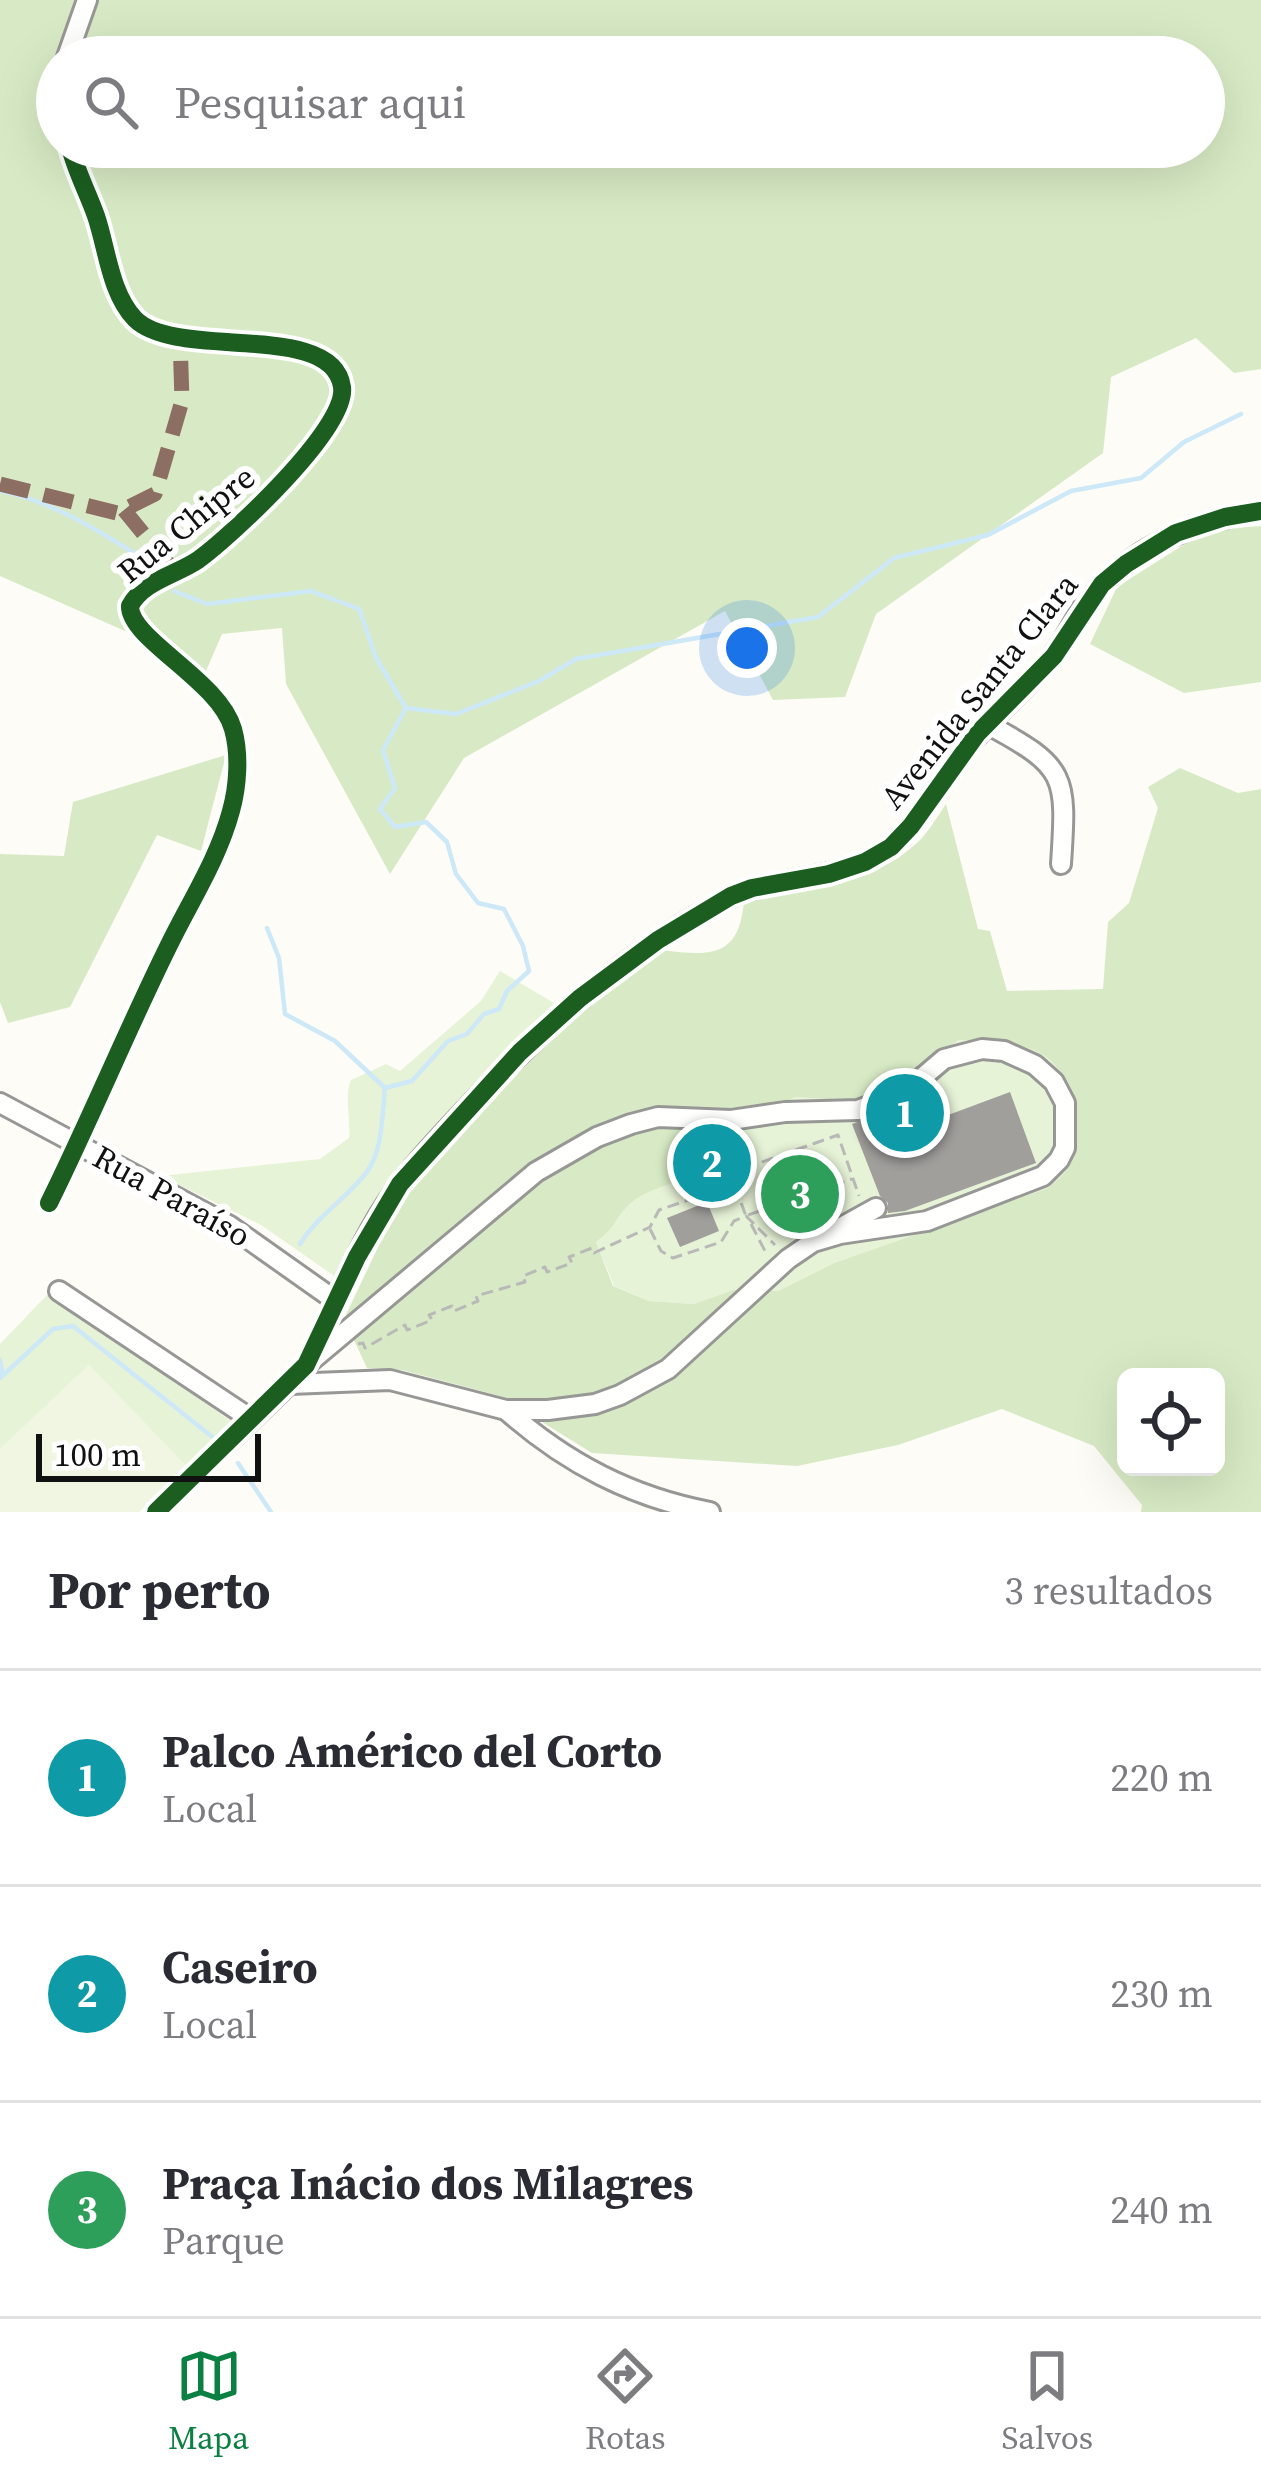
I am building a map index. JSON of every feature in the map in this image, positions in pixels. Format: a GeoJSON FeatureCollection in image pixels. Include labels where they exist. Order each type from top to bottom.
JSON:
{"type":"FeatureCollection","features":[{"type":"Feature","properties":{"kind":"street"},"geometry":{"type":"LineString","coordinates":[[74,36],[87,0]]}},
{"type":"Feature","properties":{"kind":"street","name":"Rua Chipre"},"geometry":{"type":"LineString","coordinates":[[49,1203],[170,943],[212,864],[232,808],[236,777],[233,730],[224,710],[183,664],[141,633],[131,619],[130,606],[141,593],[193,563],[254,515],[311,447],[341,402],[343,387],[334,368],[315,355],[266,344],[164,335],[132,317],[112,275],[78,168]]}},
{"type":"Feature","properties":{"kind":"street","name":"Avenida Santa Clara"},"geometry":{"type":"LineString","coordinates":[[156,1512],[306,1366],[378,1217],[400,1184],[520,1052],[580,998],[658,940],[731,896],[752,887],[829,874],[891,847],[953,764],[1054,656],[1084,607],[1126,563],[1176,533],[1225,517],[1261,512]]}},
{"type":"Feature","properties":{"kind":"street"},"geometry":{"type":"LineString","coordinates":[[987,724],[1051,764],[1065,806],[1061,864]]}},
{"type":"Feature","properties":{"kind":"street"},"geometry":{"type":"LineString","coordinates":[[306,1366],[536,1172],[597,1137],[631,1124],[658,1117],[730,1120],[785,1112],[858,1110],[904,1093],[944,1059],[982,1049],[1021,1058],[1054,1082],[1064,1103],[1067,1136],[1059,1160],[1042,1176],[913,1224],[823,1238]]}},
{"type":"Feature","properties":{"kind":"street","name":"Rua Paraíso"},"geometry":{"type":"LineString","coordinates":[[0,1103],[230,1226],[336,1301]]}},
{"type":"Feature","properties":{"kind":"street"},"geometry":{"type":"LineString","coordinates":[[290,1384],[390,1380],[506,1410],[595,1404],[668,1370],[788,1259],[871,1211]]}},
{"type":"Feature","properties":{"kind":"street"},"geometry":{"type":"LineString","coordinates":[[59,1291],[250,1419]]}},
{"type":"Feature","properties":{"kind":"street"},"geometry":{"type":"LineString","coordinates":[[506,1410],[586,1471],[710,1512]]}},
{"type":"Feature","properties":{"kind":"path"},"geometry":{"type":"LineString","coordinates":[[341,1351],[362,1342],[365,1348],[385,1340],[383,1334],[432,1320],[429,1315],[452,1306],[454,1311],[499,1286],[501,1292],[545,1267],[548,1273],[572,1262],[569,1257],[592,1248],[594,1253],[650,1227],[659,1210],[735,1184],[745,1168],[838,1136],[871,1211]]}},
{"type":"Feature","properties":{"kind":"path"},"geometry":{"type":"LineString","coordinates":[[650,1227],[661,1251],[680,1258],[721,1242],[734,1221],[853,1178]]}},
{"type":"Feature","properties":{"kind":"path"},"geometry":{"type":"LineString","coordinates":[[735,1184],[766,1255],[764,1283]]}},
{"type":"Feature","properties":{"kind":"path"},"geometry":{"type":"LineString","coordinates":[[746,1216],[788,1259]]}},
{"type":"Feature","properties":{"kind":"green space"},"geometry":{"type":"Polygon","coordinates":[[[0,0],[1261,0],[1261,369],[1234,373],[1196,338],[1111,377],[1103,453],[876,614],[845,697],[773,700],[725,611],[464,758],[390,874],[286,684],[282,628],[222,634],[203,678],[175,653],[0,576],[0,0]]]}},
{"type":"Feature","properties":{"kind":"green space"},"geometry":{"type":"Polygon","coordinates":[[[1261,526],[1261,682],[1184,693],[1090,644],[1117,587],[1207,530],[1261,526]]]}},
{"type":"Feature","properties":{"kind":"green space"},"geometry":{"type":"Polygon","coordinates":[[[226,755],[201,851],[157,835],[70,1007],[8,1023],[0,1002],[0,854],[64,856],[73,802],[226,755]]]}},
{"type":"Feature","properties":{"kind":"green space"},"geometry":{"type":"Polygon","coordinates":[[[1180,768],[1238,793],[1261,789],[1261,1512],[1141,1512],[1142,1505],[1118,1476],[1225,1476],[1225,1368],[1117,1368],[1117,1474],[1094,1446],[1002,1409],[898,1445],[797,1466],[592,1453],[500,1396],[402,1370],[367,1368],[344,1319],[406,1188],[535,1053],[586,1006],[662,950],[719,950],[736,934],[744,901],[835,883],[879,868],[921,839],[946,804],[978,929],[990,931],[1007,991],[1103,989],[1108,922],[1129,903],[1158,808],[1148,787],[1180,768]],[[959,1040],[931,1058],[914,1079],[873,1097],[795,1097],[747,1124],[698,1134],[699,1149],[687,1161],[681,1180],[633,1201],[596,1242],[613,1286],[649,1301],[694,1304],[733,1290],[778,1291],[834,1263],[1048,1188],[1074,1155],[1076,1124],[1069,1091],[1043,1055],[991,1041],[959,1040]]]}},
{"type":"Feature","properties":{"kind":"green space"},"geometry":{"type":"Polygon","coordinates":[[[500,971],[554,1003],[403,1165],[356,1239],[340,1280],[261,1225],[161,1176],[320,1159],[349,1138],[351,1080],[386,1064],[400,1071],[481,1001],[500,971]]]}},
{"type":"Feature","properties":{"kind":"green space"},"geometry":{"type":"Polygon","coordinates":[[[959,1040],[1024,1047],[1043,1055],[1062,1076],[1074,1107],[1074,1156],[1048,1188],[834,1263],[778,1291],[733,1290],[694,1304],[649,1301],[614,1286],[596,1242],[633,1201],[681,1180],[698,1134],[747,1124],[795,1097],[841,1100],[914,1079],[931,1058],[959,1040]]]}},
{"type":"Feature","properties":{"kind":"green space"},"geometry":{"type":"Polygon","coordinates":[[[48,1294],[231,1421],[187,1467],[89,1365],[0,1449],[0,1344],[48,1294]]]}},
{"type":"Feature","properties":{"kind":"green space"},"geometry":{"type":"Polygon","coordinates":[[[89,1365],[187,1467],[139,1512],[0,1512],[0,1449],[89,1365]]]}},
{"type":"Feature","properties":{"kind":"building"},"geometry":{"type":"Polygon","coordinates":[[[1010,1092],[1036,1163],[888,1213],[888,1203],[880,1196],[852,1124],[915,1101],[924,1124],[1010,1092]]]}},
{"type":"Feature","properties":{"kind":"building"},"geometry":{"type":"Polygon","coordinates":[[[730,1144],[737,1170],[693,1181],[687,1155],[730,1144]]]}},
{"type":"Feature","properties":{"kind":"building"},"geometry":{"type":"Polygon","coordinates":[[[707,1202],[719,1231],[680,1247],[667,1218],[707,1202]]]}},
{"type":"Feature","properties":{"kind":"waterway"},"geometry":{"type":"LineString","coordinates":[[406,708],[456,714],[539,681],[576,659],[818,617],[894,558],[988,535],[1071,491],[1141,478],[1184,442],[1241,414]]}},
{"type":"Feature","properties":{"kind":"waterway"},"geometry":{"type":"LineString","coordinates":[[0,491],[60,511],[153,565]]}},
{"type":"Feature","properties":{"kind":"waterway"},"geometry":{"type":"LineString","coordinates":[[174,591],[207,604],[311,591],[359,609],[376,658],[406,708],[383,750],[395,788],[380,809],[395,827],[426,822],[447,842],[456,874],[478,903],[504,909],[523,946],[529,971],[507,991],[499,1009],[484,1014],[467,1034],[448,1041],[412,1081],[385,1088]]}},
{"type":"Feature","properties":{"kind":"waterway"},"geometry":{"type":"LineString","coordinates":[[267,928],[279,958],[285,1014],[335,1041],[385,1088],[372,1164],[300,1244]]}},
{"type":"Feature","properties":{"kind":"waterway"},"geometry":{"type":"LineString","coordinates":[[0,1378],[53,1329],[73,1326],[220,1443]]}},
{"type":"Feature","properties":{"kind":"waterway"},"geometry":{"type":"LineString","coordinates":[[0,1360],[2,1373]]}},
{"type":"Feature","properties":{"kind":"waterway"},"geometry":{"type":"LineString","coordinates":[[238,1463],[271,1512]]}},
{"type":"Feature","properties":{"kind":"marked path"},"geometry":{"type":"LineString","coordinates":[[0,484],[117,513],[155,494],[182,401],[180,337]]}},
{"type":"Feature","properties":{"kind":"marked path"},"geometry":{"type":"LineString","coordinates":[[124,510],[175,572]]}},
{"type":"Feature","properties":{"kind":"cycle path"},"geometry":{"type":"LineString","coordinates":[[49,1203],[211,863],[235,791],[237,749],[225,711],[144,632],[130,606],[151,584],[189,565],[260,506],[327,428],[342,387],[332,367],[312,354],[184,338],[135,319],[115,283],[76,168]]}},
{"type":"Feature","properties":{"kind":"cycle path"},"geometry":{"type":"LineString","coordinates":[[156,1512],[306,1365],[357,1257],[400,1184],[520,1052],[580,998],[658,940],[731,896],[829,874],[891,847],[977,734],[1054,656],[1102,584],[1176,533],[1261,511]]}},
{"type":"Feature","properties":{"kind":"place","name":"Palco Américo del Corto"},"geometry":{"type":"Point","coordinates":[905,1113]}},
{"type":"Feature","properties":{"kind":"place","name":"Caseiro"},"geometry":{"type":"Point","coordinates":[712,1163]}},
{"type":"Feature","properties":{"kind":"place","name":"Praça Inácio dos Milagres"},"geometry":{"type":"Point","coordinates":[800,1194]}}]}
